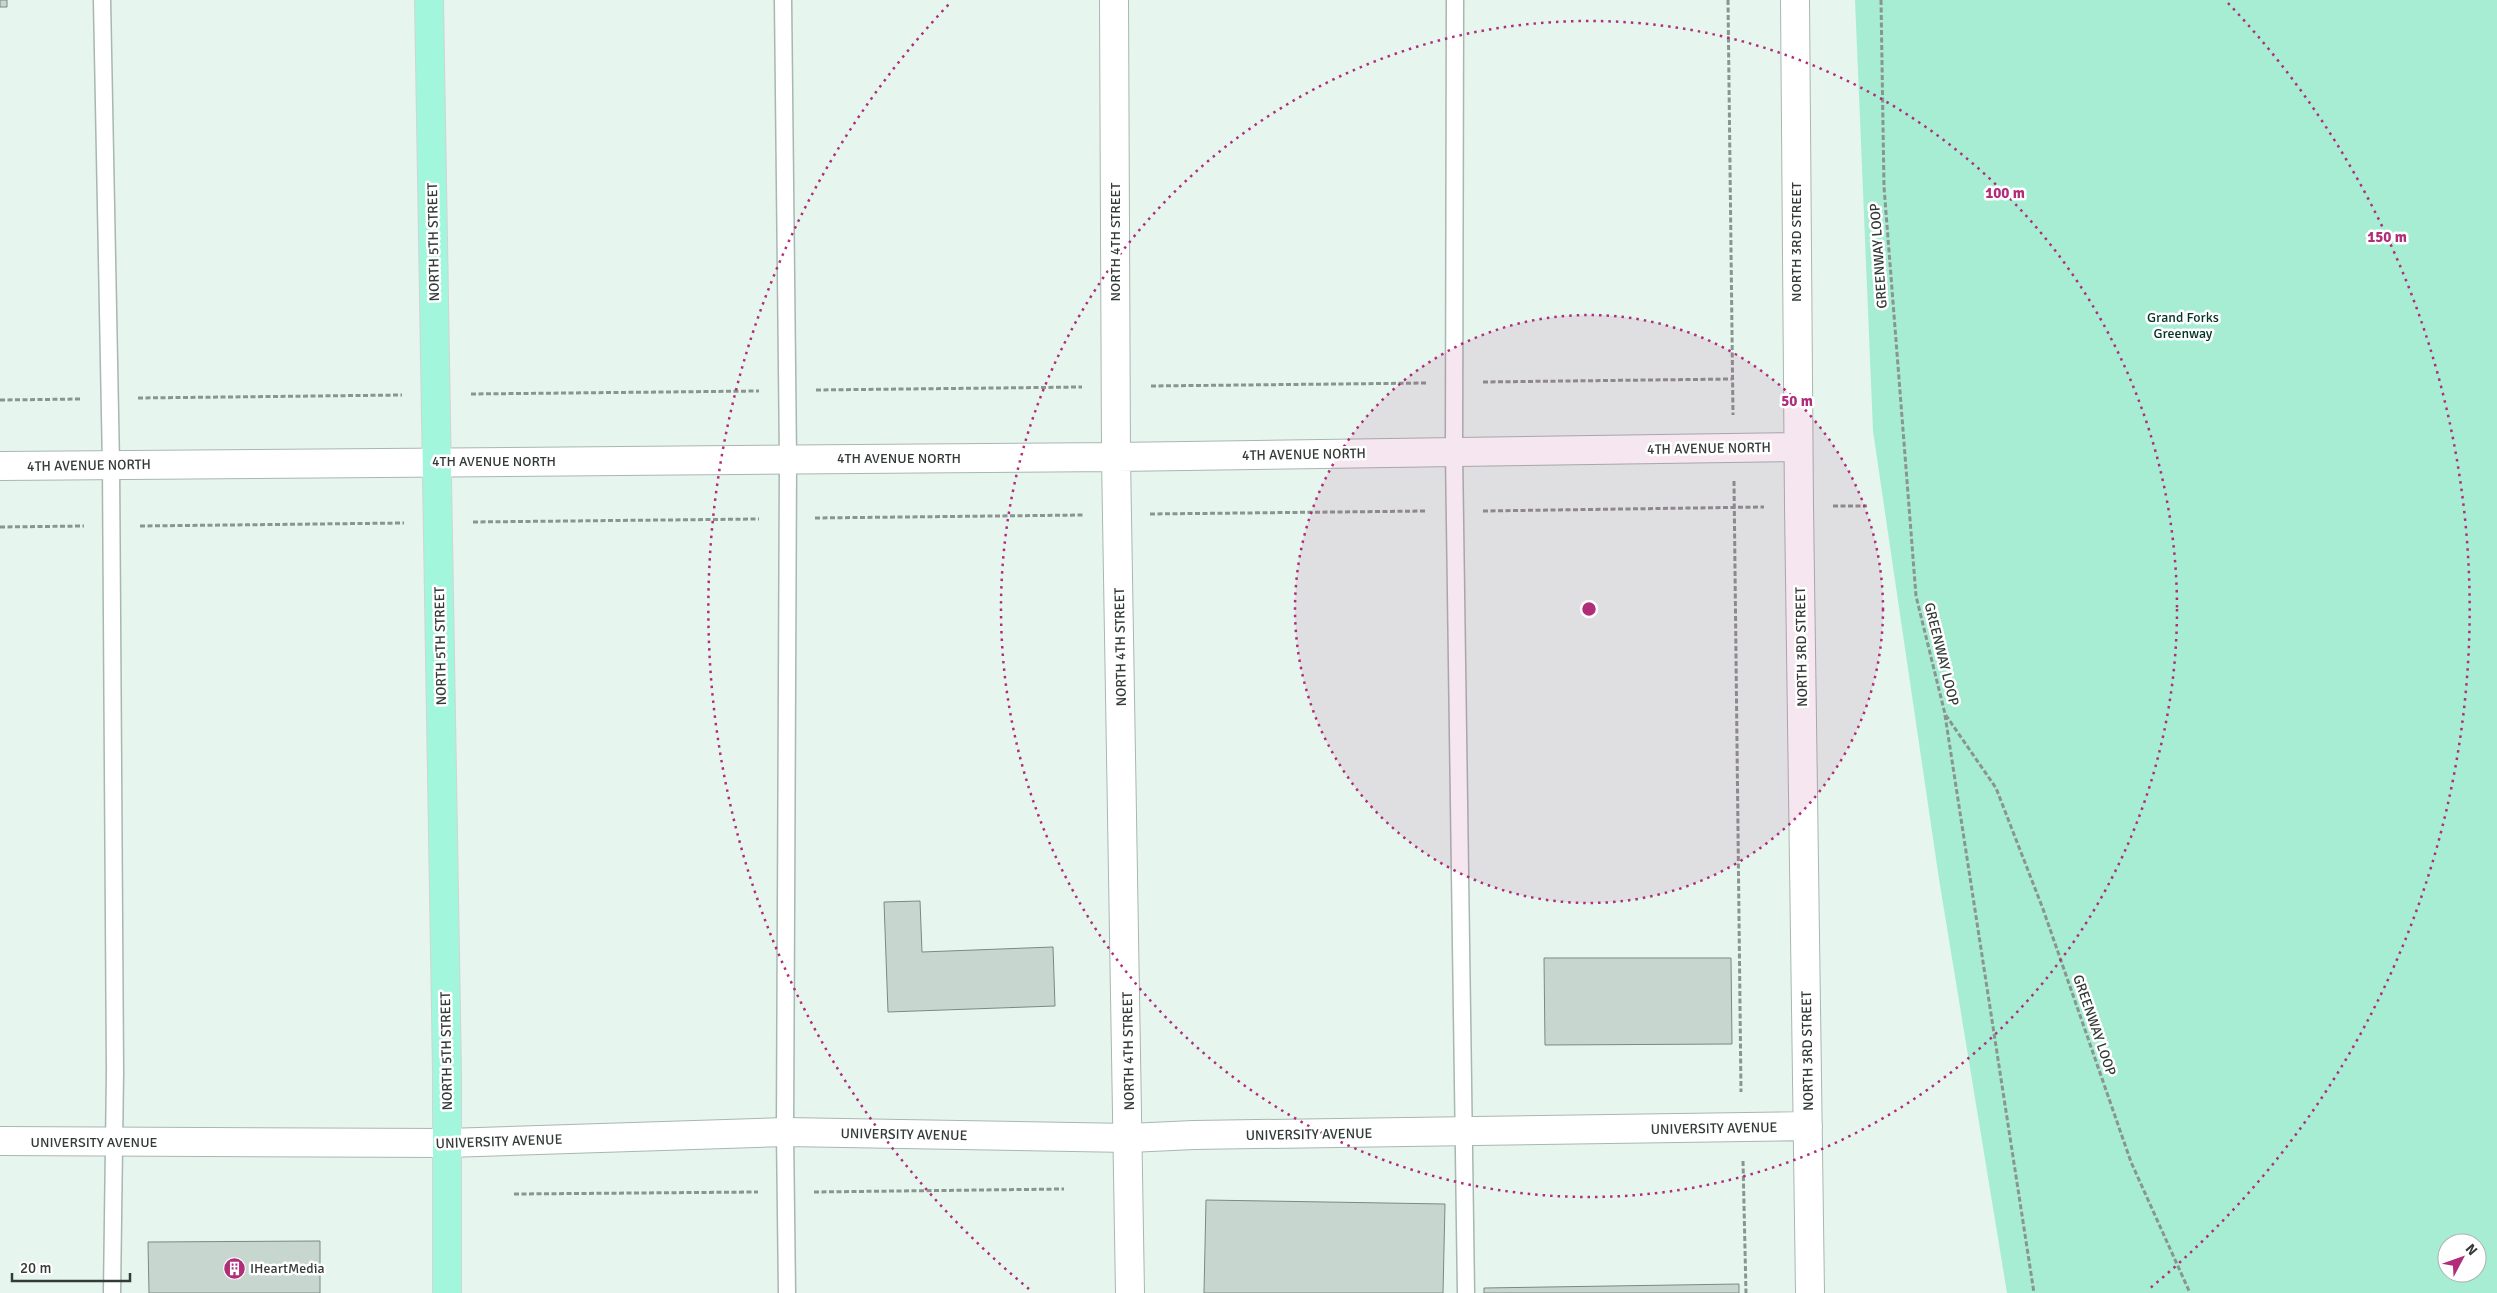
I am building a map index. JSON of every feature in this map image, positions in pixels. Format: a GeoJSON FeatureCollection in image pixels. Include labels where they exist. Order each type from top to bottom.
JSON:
{"type":"FeatureCollection","features":[{"type":"Feature","properties":{"kind":"main road","name":"NORTH 5TH STREET"},"geometry":{"type":"LineString","coordinates":[[429,0],[448,1144],[447,1293]]}},
{"type":"Feature","properties":{"kind":"street","name":"NORTH 4TH STREET"},"geometry":{"type":"LineString","coordinates":[[1114,0],[1116,457],[1129,1138],[1130,1293]]}},
{"type":"Feature","properties":{"kind":"street","name":"NORTH 3RD STREET"},"geometry":{"type":"LineString","coordinates":[[1795,0],[1798,446],[1810,1293]]}},
{"type":"Feature","properties":{"kind":"street","name":"4TH AVENUE NORTH"},"geometry":{"type":"LineString","coordinates":[[0,466],[1116,457],[1798,446]]}},
{"type":"Feature","properties":{"kind":"street","name":"UNIVERSITY AVENUE"},"geometry":{"type":"LineString","coordinates":[[0,1141],[448,1144],[785,1132],[1129,1138],[1808,1126]]}},
{"type":"Feature","properties":{"kind":"lane"},"geometry":{"type":"LineString","coordinates":[[102,0],[112,526],[115,1142],[112,1293]]}},
{"type":"Feature","properties":{"kind":"lane"},"geometry":{"type":"LineString","coordinates":[[784,0],[788,390],[785,1132],[787,1293]]}},
{"type":"Feature","properties":{"kind":"lane"},"geometry":{"type":"LineString","coordinates":[[1455,0],[1454,511],[1466,1293]]}},
{"type":"Feature","properties":{"kind":"path"},"geometry":{"type":"LineString","coordinates":[[1728,0],[1742,1127],[1746,1293]]}},
{"type":"Feature","properties":{"kind":"path","name":"GREENWAY LOOP"},"geometry":{"type":"LineString","coordinates":[[1881,0],[1884,186],[1916,596],[1945,714],[1996,788],[2043,908],[2131,1162],[2190,1293]]}},
{"type":"Feature","properties":{"kind":"path"},"geometry":{"type":"LineString","coordinates":[[0,400],[1732,379]]}},
{"type":"Feature","properties":{"kind":"path"},"geometry":{"type":"LineString","coordinates":[[0,527],[1867,506]]}},
{"type":"Feature","properties":{"kind":"path"},"geometry":{"type":"LineString","coordinates":[[1945,714],[2034,1293]]}},
{"type":"Feature","properties":{"kind":"green space","name":"Grand Forks Greenway"},"geometry":{"type":"Polygon","coordinates":[[[1855,0],[2497,0],[2497,1293],[2007,1293],[1939,879],[1873,431],[1855,0]]]}},
{"type":"Feature","properties":{"kind":"building"},"geometry":{"type":"Polygon","coordinates":[[[0,0],[7,0],[7,7],[0,7],[0,0]]]}},
{"type":"Feature","properties":{"kind":"building"},"geometry":{"type":"Polygon","coordinates":[[[920,901],[922,952],[1053,947],[1055,1006],[888,1012],[884,902],[920,901]]]}},
{"type":"Feature","properties":{"kind":"building"},"geometry":{"type":"Polygon","coordinates":[[[1544,958],[1731,958],[1732,1044],[1545,1045],[1544,958]]]}},
{"type":"Feature","properties":{"kind":"building"},"geometry":{"type":"Polygon","coordinates":[[[1206,1200],[1445,1204],[1443,1293],[1204,1293],[1206,1200]]]}},
{"type":"Feature","properties":{"kind":"building","name":"IHeartMedia"},"geometry":{"type":"Polygon","coordinates":[[[320,1241],[320,1293],[149,1293],[148,1242],[320,1241]]]}},
{"type":"Feature","properties":{"kind":"building"},"geometry":{"type":"Polygon","coordinates":[[[1739,1284],[1739,1293],[1484,1293],[1484,1288],[1739,1284]]]}},
{"type":"Feature","properties":{"kind":"place","name":"IHeartMedia"},"geometry":{"type":"Point","coordinates":[234,1268]}}]}
